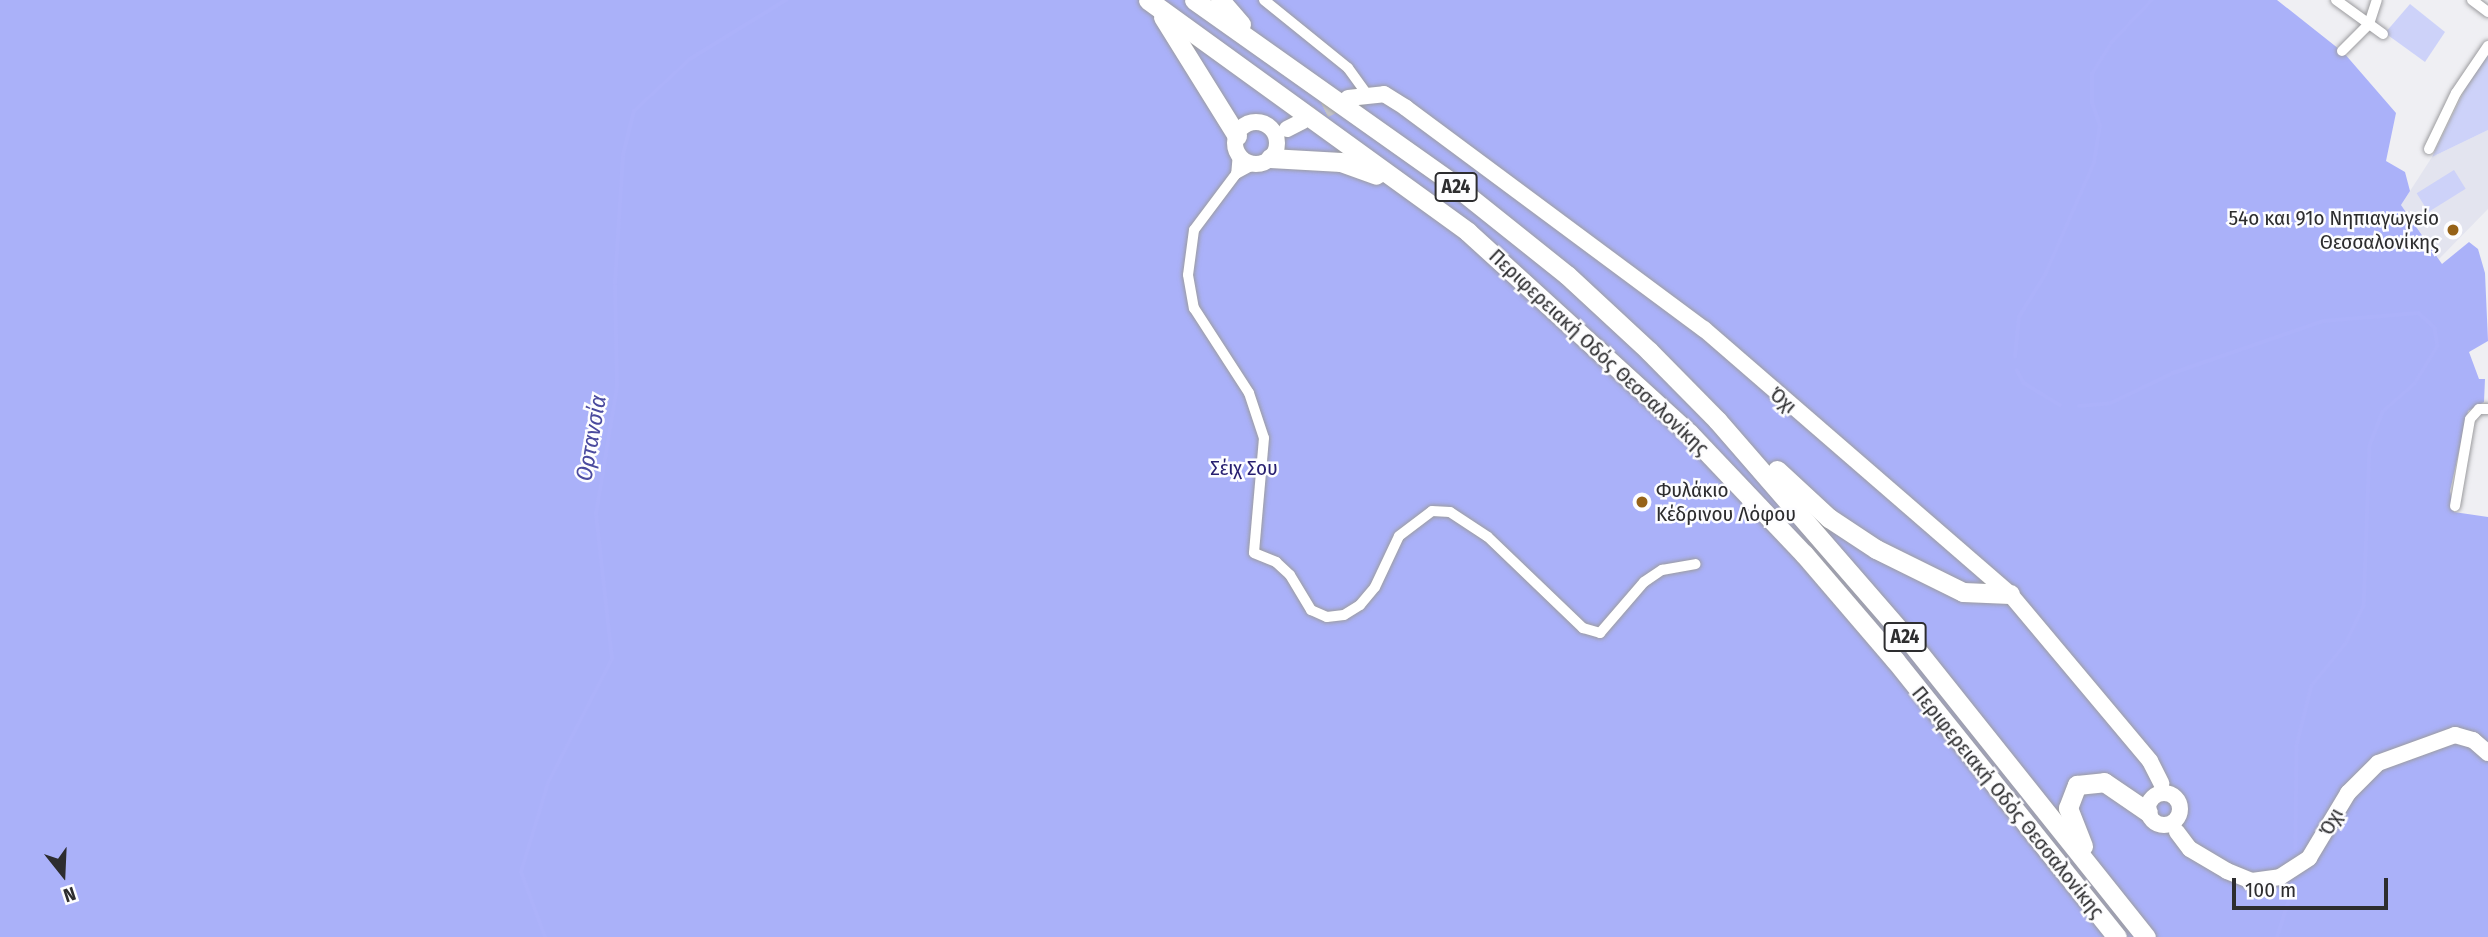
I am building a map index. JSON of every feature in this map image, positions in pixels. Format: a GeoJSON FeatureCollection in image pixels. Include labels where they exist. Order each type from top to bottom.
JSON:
{"type":"FeatureCollection","features":[{"type":"Feature","properties":{"kind":"highway","name":"Περιφερειακή Οδός Θεσσαλονίκης"},"geometry":{"type":"LineString","coordinates":[[1194,0],[1448,180],[1567,275],[1648,351],[1717,420],[1912,644],[2146,937]]}},
{"type":"Feature","properties":{"kind":"highway"},"geometry":{"type":"LineString","coordinates":[[1220,0],[1252,39]]}},
{"type":"Feature","properties":{"kind":"highway","name":"Περιφερειακή Οδός Θεσσαλονίκης"},"geometry":{"type":"LineString","coordinates":[[1151,2],[1468,232],[1546,300],[1730,475],[1895,660],[2117,937]]}},
{"type":"Feature","properties":{"kind":"highway"},"geometry":{"type":"LineString","coordinates":[[1151,2],[1195,62],[1237,144]]}},
{"type":"Feature","properties":{"kind":"highway"},"geometry":{"type":"LineString","coordinates":[[1272,149],[1341,162],[1396,182]]}},
{"type":"Feature","properties":{"kind":"highway"},"geometry":{"type":"LineString","coordinates":[[1648,351],[1685,374],[1800,493],[1844,530],[1964,592],[2010,594]]}},
{"type":"Feature","properties":{"kind":"highway"},"geometry":{"type":"LineString","coordinates":[[2102,884],[2072,825],[2068,808],[2072,790],[2088,781],[2104,782],[2148,812]]}},
{"type":"Feature","properties":{"kind":"main road"},"geometry":{"type":"LineString","coordinates":[[1348,98],[1366,93]]}},
{"type":"Feature","properties":{"kind":"main road","name":"Όχι"},"geometry":{"type":"LineString","coordinates":[[1366,93],[1384,94],[1406,108],[1704,329],[2010,594],[2150,761],[2163,790],[2179,802],[2172,825]]}},
{"type":"Feature","properties":{"kind":"main road"},"geometry":{"type":"LineString","coordinates":[[1272,149],[1303,121]]}},
{"type":"Feature","properties":{"kind":"main road"},"geometry":{"type":"LineString","coordinates":[[1248,123],[1269,125],[1272,149],[1237,144],[1248,123]]}},
{"type":"Feature","properties":{"kind":"main road","name":"Όχι"},"geometry":{"type":"LineString","coordinates":[[2148,812],[2172,825],[2190,849],[2227,871],[2252,881],[2280,877],[2309,859],[2348,793],[2378,763],[2455,735],[2473,740],[2488,753]]}},
{"type":"Feature","properties":{"kind":"main road"},"geometry":{"type":"LineString","coordinates":[[2148,812],[2149,802],[2163,790]]}},
{"type":"Feature","properties":{"kind":"street"},"geometry":{"type":"LineString","coordinates":[[1264,0],[1348,68],[1366,93]]}},
{"type":"Feature","properties":{"kind":"street"},"geometry":{"type":"LineString","coordinates":[[2336,0],[2383,34]]}},
{"type":"Feature","properties":{"kind":"street"},"geometry":{"type":"LineString","coordinates":[[2342,51],[2369,24],[2377,0]]}},
{"type":"Feature","properties":{"kind":"street"},"geometry":{"type":"LineString","coordinates":[[2472,0],[2488,12]]}},
{"type":"Feature","properties":{"kind":"street"},"geometry":{"type":"LineString","coordinates":[[2429,149],[2456,93],[2488,46]]}},
{"type":"Feature","properties":{"kind":"street"},"geometry":{"type":"LineString","coordinates":[[1236,174],[1237,144]]}},
{"type":"Feature","properties":{"kind":"street"},"geometry":{"type":"LineString","coordinates":[[1272,149],[1236,174],[1195,230],[1188,275],[1194,308],[1249,393],[1264,438],[1254,553],[1276,562],[1290,575],[1311,610],[1327,617],[1344,615],[1360,606],[1375,587],[1399,536],[1432,511],[1450,512],[1488,537],[1583,628],[1600,633],[1644,582],[1662,570],[1695,564]]}},
{"type":"Feature","properties":{"kind":"street"},"geometry":{"type":"LineString","coordinates":[[2455,506],[2470,419],[2486,409]]}},
{"type":"Feature","properties":{"kind":"shaded area"},"geometry":{"type":"Polygon","coordinates":[[[2410,4],[2445,32],[2425,62],[2385,33],[2410,4]]]}},
{"type":"Feature","properties":{"kind":"shaded area"},"geometry":{"type":"Polygon","coordinates":[[[2488,55],[2488,130],[2432,157],[2470,79],[2488,55]]]}},
{"type":"Feature","properties":{"kind":"shaded area"},"geometry":{"type":"Polygon","coordinates":[[[2488,130],[2488,209],[2439,259],[2401,205],[2432,157],[2488,130]]]}},
{"type":"Feature","properties":{"kind":"shaded area"},"geometry":{"type":"Polygon","coordinates":[[[2454,170],[2466,189],[2428,212],[2417,193],[2454,170]]]}},
{"type":"Feature","properties":{"kind":"green space","name":"Σέιχ Σου"},"geometry":{"type":"Polygon","coordinates":[[[0,0],[2277,0],[2344,53],[2396,113],[2386,161],[2405,172],[2410,191],[2401,205],[2442,264],[2469,242],[2478,249],[2485,273],[2488,341],[2469,352],[2479,379],[2485,379],[2484,402],[2468,411],[2450,491],[2454,512],[2488,517],[2488,937],[0,937],[0,0]]]}},
{"type":"Feature","properties":{"kind":"waterway","name":"Ορτανσία"},"geometry":{"type":"LineString","coordinates":[[545,937],[521,872],[548,783],[612,659],[596,514],[617,387],[615,283],[623,155],[634,111],[690,59],[786,0]]}},
{"type":"Feature","properties":{"kind":"waterway"},"geometry":{"type":"LineString","coordinates":[[2015,357],[2019,317],[2045,275],[2094,163],[2100,126],[2092,103],[2092,74],[2111,43],[2152,0]]}},
{"type":"Feature","properties":{"kind":"waterway"},"geometry":{"type":"LineString","coordinates":[[2079,406],[2111,403],[2173,373],[2323,321],[2419,313],[2435,328],[2438,346],[2415,384],[2383,412],[2370,446],[2364,606],[2346,644],[2312,686],[2297,746],[2296,849]]}},
{"type":"Feature","properties":{"kind":"waterway"},"geometry":{"type":"LineString","coordinates":[[2017,370],[2024,383],[2060,405]]}},
{"type":"Feature","properties":{"kind":"waterway"},"geometry":{"type":"LineString","coordinates":[[2277,937],[2291,894]]}},
{"type":"Feature","properties":{"kind":"tunnel"},"geometry":{"type":"LineString","coordinates":[[1303,121],[1346,99]]}},
{"type":"Feature","properties":{"kind":"place","name":"54ο και 91ο Νηπιαγωγείο Θεσσαλονίκης"},"geometry":{"type":"Point","coordinates":[2453,230]}},
{"type":"Feature","properties":{"kind":"place","name":"Φυλάκιο Κέδρινου Λόφου"},"geometry":{"type":"Point","coordinates":[1642,502]}}]}
